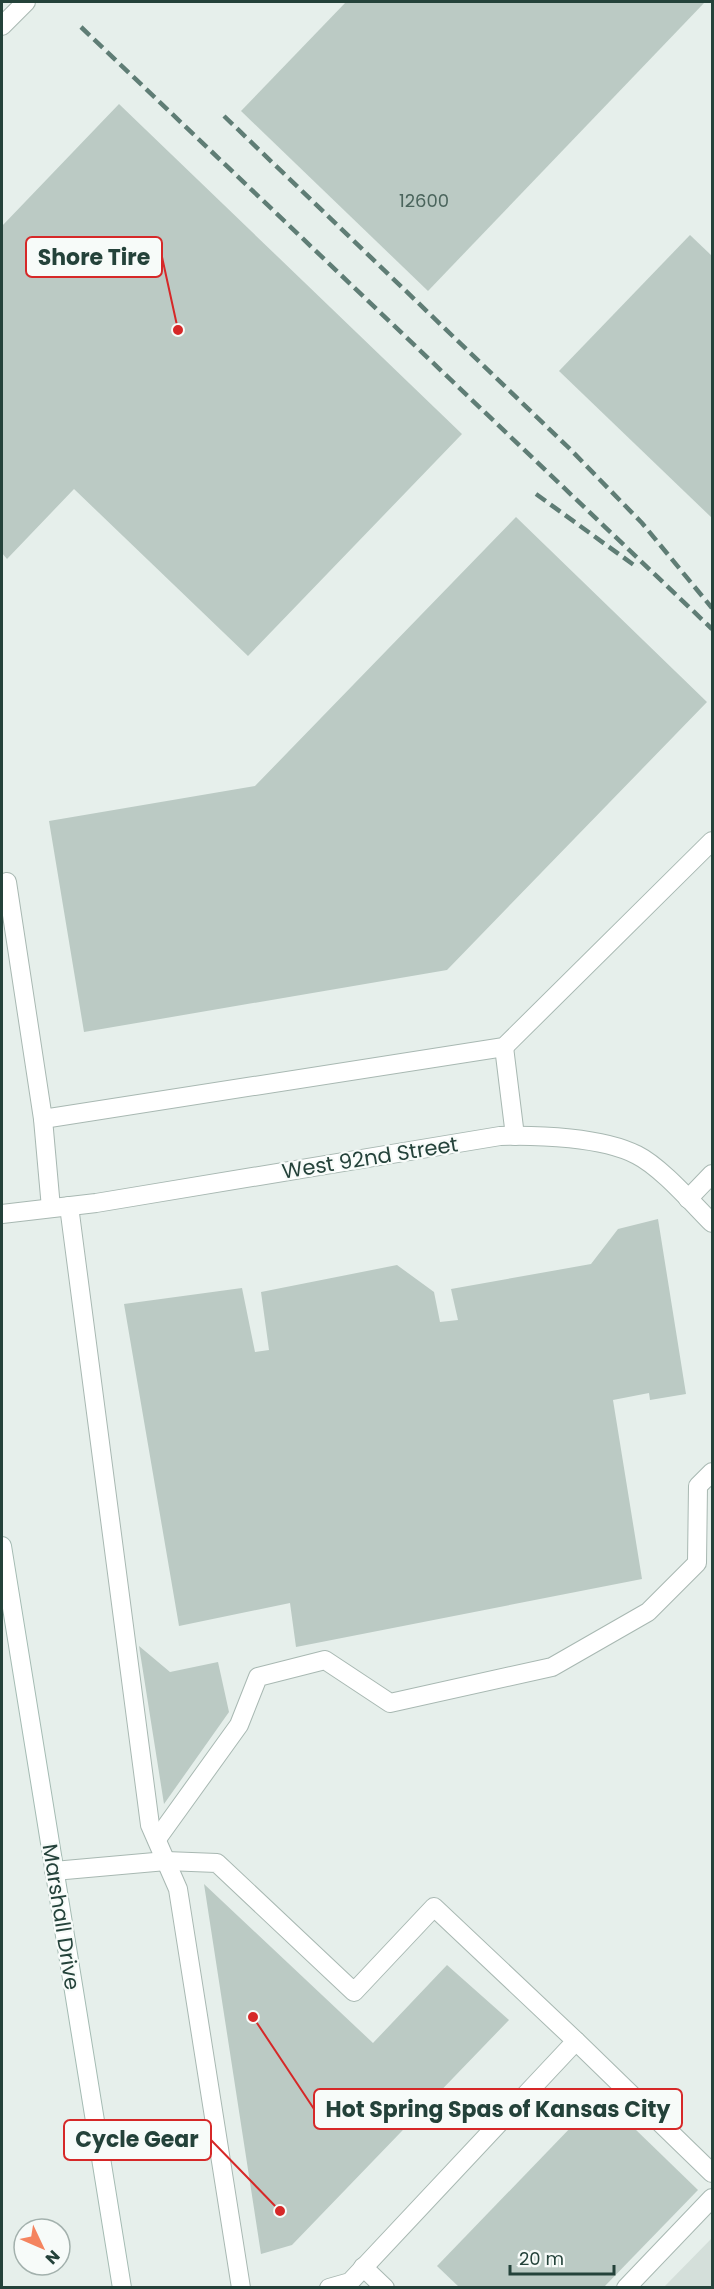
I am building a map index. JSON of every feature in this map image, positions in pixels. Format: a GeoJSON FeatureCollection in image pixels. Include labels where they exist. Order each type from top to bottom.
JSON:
{"type":"FeatureCollection","features":[{"type":"Feature","properties":{"kind":"street"},"geometry":{"type":"LineString","coordinates":[[2,26],[26,2]]}},
{"type":"Feature","properties":{"kind":"street"},"geometry":{"type":"LineString","coordinates":[[43,1119],[504,1047],[712,841]]}},
{"type":"Feature","properties":{"kind":"street"},"geometry":{"type":"LineString","coordinates":[[7,882],[43,1119],[60,1207],[150,1825],[178,1888],[241,2288]]}},
{"type":"Feature","properties":{"kind":"street"},"geometry":{"type":"LineString","coordinates":[[504,1047],[515,1136]]}},
{"type":"Feature","properties":{"kind":"street","name":"West 92nd Street"},"geometry":{"type":"LineString","coordinates":[[2,1214],[515,1136],[594,1142],[637,1155],[712,1223]]}},
{"type":"Feature","properties":{"kind":"street"},"geometry":{"type":"LineString","coordinates":[[688,1199],[712,1174]]}},
{"type":"Feature","properties":{"kind":"street"},"geometry":{"type":"LineString","coordinates":[[157,1839],[239,1725],[258,1677],[325,1659],[390,1703],[552,1667],[648,1612],[697,1563],[698,1486],[712,1472]]}},
{"type":"Feature","properties":{"kind":"street","name":"Marshall Drive"},"geometry":{"type":"LineString","coordinates":[[2,1546],[122,2288]]}},
{"type":"Feature","properties":{"kind":"street"},"geometry":{"type":"LineString","coordinates":[[54,1871],[166,1861],[217,1863],[354,1992],[434,1907],[712,2173]]}},
{"type":"Feature","properties":{"kind":"street"},"geometry":{"type":"LineString","coordinates":[[329,2288],[350,2282],[576,2041]]}},
{"type":"Feature","properties":{"kind":"street"},"geometry":{"type":"LineString","coordinates":[[626,2288],[712,2198]]}},
{"type":"Feature","properties":{"kind":"street"},"geometry":{"type":"LineString","coordinates":[[363,2267],[385,2288]]}},
{"type":"Feature","properties":{"kind":"shaded area"},"geometry":{"type":"Polygon","coordinates":[[[712,2238],[712,2287],[664,2287],[712,2238]]]}},
{"type":"Feature","properties":{"kind":"building"},"geometry":{"type":"Polygon","coordinates":[[[346,2],[705,2],[428,291],[241,111],[346,2]]]}},
{"type":"Feature","properties":{"kind":"building"},"geometry":{"type":"Polygon","coordinates":[[[119,104],[462,434],[248,656],[74,489],[7,559],[2,553],[2,226],[119,104]]]}},
{"type":"Feature","properties":{"kind":"building"},"geometry":{"type":"Polygon","coordinates":[[[690,235],[712,256],[712,518],[559,371],[690,235]]]}},
{"type":"Feature","properties":{"kind":"building"},"geometry":{"type":"Polygon","coordinates":[[[516,517],[707,702],[447,970],[84,1032],[49,821],[255,786],[516,517]]]}},
{"type":"Feature","properties":{"kind":"building"},"geometry":{"type":"Polygon","coordinates":[[[658,1219],[686,1394],[650,1400],[649,1393],[613,1400],[642,1579],[296,1647],[290,1603],[179,1626],[124,1304],[242,1288],[255,1352],[269,1350],[261,1292],[397,1265],[434,1292],[440,1322],[458,1320],[451,1289],[591,1264],[618,1229],[658,1219]]]}},
{"type":"Feature","properties":{"kind":"building"},"geometry":{"type":"Polygon","coordinates":[[[139,1646],[170,1672],[218,1662],[229,1712],[164,1804],[139,1646]]]}},
{"type":"Feature","properties":{"kind":"building"},"geometry":{"type":"Polygon","coordinates":[[[204,1884],[373,2043],[447,1965],[509,2020],[292,2245],[261,2254],[204,1884]]]}},
{"type":"Feature","properties":{"kind":"building"},"geometry":{"type":"Polygon","coordinates":[[[601,2096],[698,2190],[603,2288],[460,2288],[437,2266],[601,2096]]]}},
{"type":"Feature","properties":{"kind":"railway"},"geometry":{"type":"LineString","coordinates":[[81,27],[712,629]]}},
{"type":"Feature","properties":{"kind":"railway"},"geometry":{"type":"LineString","coordinates":[[224,116],[569,448],[642,523],[712,608]]}},
{"type":"Feature","properties":{"kind":"railway"},"geometry":{"type":"LineString","coordinates":[[536,494],[638,568]]}},
{"type":"Feature","properties":{"kind":"place","name":"Shore Tire"},"geometry":{"type":"Point","coordinates":[178,330]}},
{"type":"Feature","properties":{"kind":"place","name":"Hot Spring Spas of Kansas City"},"geometry":{"type":"Point","coordinates":[253,2017]}},
{"type":"Feature","properties":{"kind":"place","name":"Cycle Gear"},"geometry":{"type":"Point","coordinates":[280,2211]}}]}
